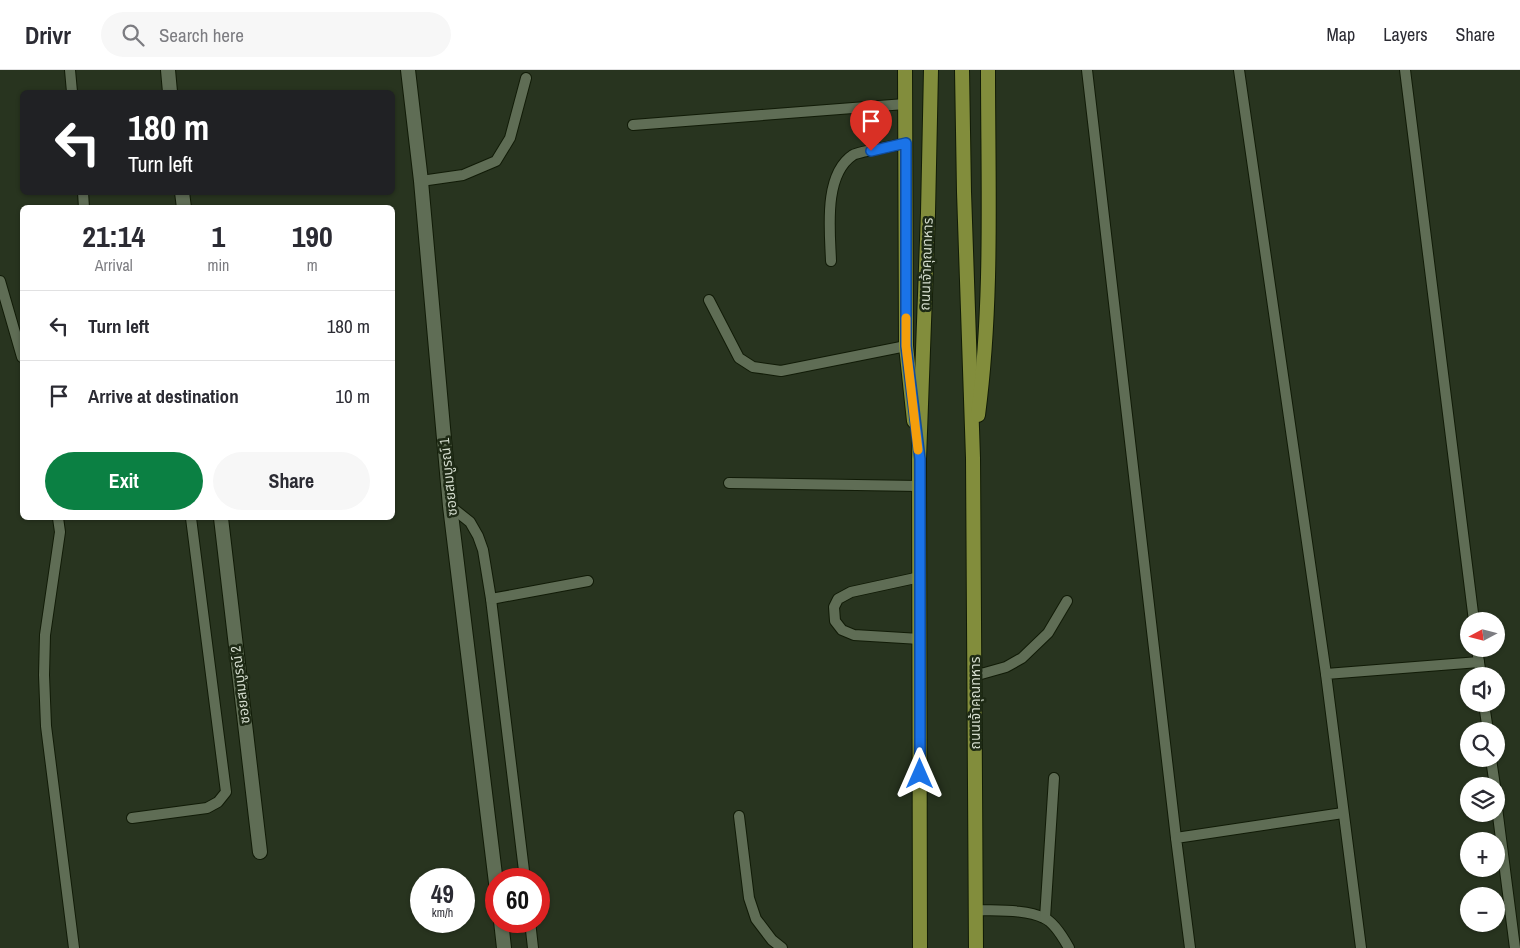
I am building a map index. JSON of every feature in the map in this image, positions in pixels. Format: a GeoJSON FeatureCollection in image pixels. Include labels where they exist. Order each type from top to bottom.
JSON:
{"type":"FeatureCollection","features":[{"type":"Feature","properties":{"kind":"main road","name":"ถนนเจ้าคุณทหาร"},"geometry":{"type":"LineString","coordinates":[[905,70],[906,346],[920,459]]}},
{"type":"Feature","properties":{"kind":"main road","name":"ถนนเจ้าคุณทหาร"},"geometry":{"type":"LineString","coordinates":[[920,948],[919,486],[931,70]]}},
{"type":"Feature","properties":{"kind":"main road","name":"ถนนเจ้าคุณทหาร"},"geometry":{"type":"LineString","coordinates":[[962,70],[964,202],[973,458],[976,948]]}},
{"type":"Feature","properties":{"kind":"main road","name":"ถนนเจ้าคุณทหาร"},"geometry":{"type":"LineString","coordinates":[[973,458],[987,318],[988,70]]}},
{"type":"Feature","properties":{"kind":"street"},"geometry":{"type":"LineString","coordinates":[[168,70],[170,90]]}},
{"type":"Feature","properties":{"kind":"street","name":"ซอยสมบูรณ์ 1"},"geometry":{"type":"LineString","coordinates":[[408,70],[421,182],[450,506],[494,868]]}},
{"type":"Feature","properties":{"kind":"street","name":"ซอยสมบูรณ์ 2"},"geometry":{"type":"LineString","coordinates":[[221,520],[260,852]]}},
{"type":"Feature","properties":{"kind":"street"},"geometry":{"type":"LineString","coordinates":[[502,933],[504,948]]}},
{"type":"Feature","properties":{"kind":"lane"},"geometry":{"type":"LineString","coordinates":[[70,70],[72,90]]}},
{"type":"Feature","properties":{"kind":"lane"},"geometry":{"type":"LineString","coordinates":[[1086,70],[1190,948]]}},
{"type":"Feature","properties":{"kind":"lane"},"geometry":{"type":"LineString","coordinates":[[1239,70],[1326,674],[1361,948]]}},
{"type":"Feature","properties":{"kind":"lane"},"geometry":{"type":"LineString","coordinates":[[1405,70],[1473,612]]}},
{"type":"Feature","properties":{"kind":"lane"},"geometry":{"type":"LineString","coordinates":[[421,182],[463,176],[496,161],[510,138],[526,78]]}},
{"type":"Feature","properties":{"kind":"lane"},"geometry":{"type":"LineString","coordinates":[[633,125],[905,104]]}},
{"type":"Feature","properties":{"kind":"lane"},"geometry":{"type":"LineString","coordinates":[[830,261],[829,216],[832,189],[842,166],[854,154],[906,143]]}},
{"type":"Feature","properties":{"kind":"lane"},"geometry":{"type":"LineString","coordinates":[[0,281],[20,350]]}},
{"type":"Feature","properties":{"kind":"lane"},"geometry":{"type":"LineString","coordinates":[[709,300],[739,358],[752,367],[781,371],[906,346]]}},
{"type":"Feature","properties":{"kind":"lane"},"geometry":{"type":"LineString","coordinates":[[729,483],[919,486]]}},
{"type":"Feature","properties":{"kind":"lane"},"geometry":{"type":"LineString","coordinates":[[450,506],[470,522],[483,550],[491,599],[524,868]]}},
{"type":"Feature","properties":{"kind":"lane"},"geometry":{"type":"LineString","coordinates":[[58,520],[60,532],[45,635],[44,675],[46,718],[74,948]]}},
{"type":"Feature","properties":{"kind":"lane"},"geometry":{"type":"LineString","coordinates":[[132,818],[207,808],[218,802],[226,792],[191,520]]}},
{"type":"Feature","properties":{"kind":"lane"},"geometry":{"type":"LineString","coordinates":[[920,577],[851,592],[838,599],[834,607],[835,621],[842,630],[854,635],[920,639]]}},
{"type":"Feature","properties":{"kind":"lane"},"geometry":{"type":"LineString","coordinates":[[491,599],[588,581]]}},
{"type":"Feature","properties":{"kind":"lane"},"geometry":{"type":"LineString","coordinates":[[974,676],[1006,667],[1022,658],[1048,633],[1067,601]]}},
{"type":"Feature","properties":{"kind":"lane"},"geometry":{"type":"LineString","coordinates":[[1479,658],[1480,667]]}},
{"type":"Feature","properties":{"kind":"lane"},"geometry":{"type":"LineString","coordinates":[[1326,674],[1479,662]]}},
{"type":"Feature","properties":{"kind":"lane"},"geometry":{"type":"LineString","coordinates":[[1045,918],[1054,778]]}},
{"type":"Feature","properties":{"kind":"lane"},"geometry":{"type":"LineString","coordinates":[[1176,838],[1344,812]]}},
{"type":"Feature","properties":{"kind":"lane"},"geometry":{"type":"LineString","coordinates":[[739,816],[750,898],[756,919],[772,944],[782,948]]}},
{"type":"Feature","properties":{"kind":"lane"},"geometry":{"type":"LineString","coordinates":[[1499,822],[1515,948]]}},
{"type":"Feature","properties":{"kind":"lane"},"geometry":{"type":"LineString","coordinates":[[976,910],[1021,912],[1045,918],[1060,934],[1069,948]]}},
{"type":"Feature","properties":{"kind":"lane"},"geometry":{"type":"LineString","coordinates":[[531,933],[533,948]]}},
{"type":"Feature","properties":{"kind":"slow traffic"},"geometry":{"type":"LineString","coordinates":[[906,318],[906,346],[918,450]]}},
{"type":"Feature","properties":{"kind":"route"},"geometry":{"type":"LineString","coordinates":[[871,151],[906,143],[906,346],[920,459],[920,774]]}}]}
